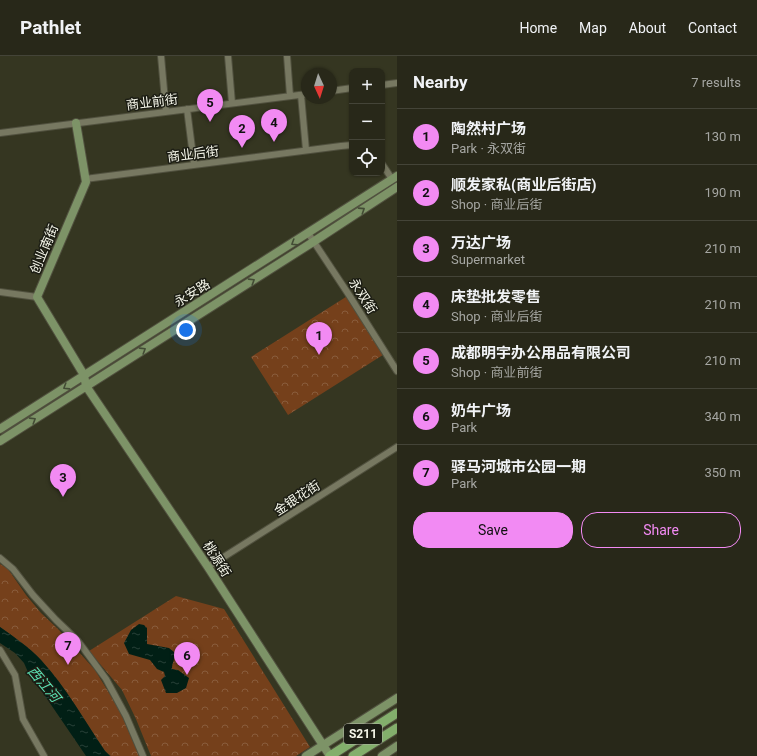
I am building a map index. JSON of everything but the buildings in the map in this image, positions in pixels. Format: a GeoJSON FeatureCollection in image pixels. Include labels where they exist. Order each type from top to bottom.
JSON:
{"type":"FeatureCollection","features":[{"type":"Feature","properties":{"kind":"main road","name":"S211"},"geometry":{"type":"LineString","coordinates":[[330,756],[397,713]]}},
{"type":"Feature","properties":{"kind":"main road","name":"S211"},"geometry":{"type":"LineString","coordinates":[[353,756],[397,728]]}},
{"type":"Feature","properties":{"kind":"street"},"geometry":{"type":"LineString","coordinates":[[161,56],[166,112]]}},
{"type":"Feature","properties":{"kind":"street"},"geometry":{"type":"LineString","coordinates":[[228,56],[232,103]]}},
{"type":"Feature","properties":{"kind":"street"},"geometry":{"type":"LineString","coordinates":[[287,56],[290,96]]}},
{"type":"Feature","properties":{"kind":"street"},"geometry":{"type":"LineString","coordinates":[[385,85],[397,83]]}},
{"type":"Feature","properties":{"kind":"street"},"geometry":{"type":"LineString","coordinates":[[337,90],[349,88]]}},
{"type":"Feature","properties":{"kind":"street","name":"商业前街"},"geometry":{"type":"LineString","coordinates":[[0,133],[301,94]]}},
{"type":"Feature","properties":{"kind":"street"},"geometry":{"type":"LineString","coordinates":[[304,104],[306,150]]}},
{"type":"Feature","properties":{"kind":"street"},"geometry":{"type":"LineString","coordinates":[[187,109],[194,164]]}},
{"type":"Feature","properties":{"kind":"street","name":"创业南街"},"geometry":{"type":"LineString","coordinates":[[37,297],[86,182],[76,123]]}},
{"type":"Feature","properties":{"kind":"street","name":"商业后街"},"geometry":{"type":"LineString","coordinates":[[85,179],[349,145]]}},
{"type":"Feature","properties":{"kind":"street"},"geometry":{"type":"LineString","coordinates":[[385,168],[394,178]]}},
{"type":"Feature","properties":{"kind":"street","name":"永安路"},"geometry":{"type":"LineString","coordinates":[[0,429],[394,178]]}},
{"type":"Feature","properties":{"kind":"street"},"geometry":{"type":"LineString","coordinates":[[0,441],[397,187]]}},
{"type":"Feature","properties":{"kind":"street","name":"永双街"},"geometry":{"type":"LineString","coordinates":[[308,233],[397,371]]}},
{"type":"Feature","properties":{"kind":"street"},"geometry":{"type":"LineString","coordinates":[[0,292],[37,297],[84,375]]}},
{"type":"Feature","properties":{"kind":"street","name":"桃源街"},"geometry":{"type":"LineString","coordinates":[[84,375],[86,386],[208,567],[330,756]]}},
{"type":"Feature","properties":{"kind":"street","name":"金银花街"},"geometry":{"type":"LineString","coordinates":[[208,567],[397,447]]}},
{"type":"Feature","properties":{"kind":"street"},"geometry":{"type":"LineString","coordinates":[[0,558],[13,569],[33,595],[78,641],[106,679],[126,716],[143,756]]}},
{"type":"Feature","properties":{"kind":"street"},"geometry":{"type":"LineString","coordinates":[[0,650],[15,674],[23,719],[44,756]]}},
{"type":"Feature","properties":{"kind":"street"},"geometry":{"type":"LineString","coordinates":[[306,756],[397,698]]}},
{"type":"Feature","properties":{"kind":"street"},"geometry":{"type":"LineString","coordinates":[[382,756],[397,746]]}},
{"type":"Feature","properties":{"kind":"green space"},"geometry":{"type":"Polygon","coordinates":[[[349,295],[386,353],[288,415],[251,357],[349,295]]]}},
{"type":"Feature","properties":{"kind":"green space"},"geometry":{"type":"Polygon","coordinates":[[[0,564],[8,569],[26,595],[41,613],[59,630],[95,670],[120,711],[139,756],[111,756],[105,751],[67,692],[50,670],[32,651],[0,627],[0,564]]]}},
{"type":"Feature","properties":{"kind":"green space"},"geometry":{"type":"Polygon","coordinates":[[[176,596],[224,609],[310,747],[296,756],[151,756],[122,690],[89,651],[176,596]]]}},
{"type":"Feature","properties":{"kind":"water"},"geometry":{"type":"Polygon","coordinates":[[[139,624],[144,625],[147,628],[147,644],[169,648],[174,652],[175,656],[172,669],[178,670],[189,678],[186,688],[177,693],[166,693],[161,680],[165,676],[164,672],[157,669],[150,660],[129,654],[124,643],[131,630],[139,624]]]}},
{"type":"Feature","properties":{"kind":"water","name":"西江河"},"geometry":{"type":"Polygon","coordinates":[[[0,627],[32,651],[50,670],[67,692],[105,751],[110,756],[86,756],[43,693],[31,679],[24,663],[15,653],[0,643],[0,627]]]}},
{"type":"Feature","properties":{"kind":"place","name":"成都明宇办公用品有限公司"},"geometry":{"type":"Point","coordinates":[210,122]}},
{"type":"Feature","properties":{"kind":"place","name":"床垫批发零售"},"geometry":{"type":"Point","coordinates":[274,142]}},
{"type":"Feature","properties":{"kind":"place","name":"顺发家私(商业后街店)"},"geometry":{"type":"Point","coordinates":[242,148]}},
{"type":"Feature","properties":{"kind":"place","name":"陶然村广场"},"geometry":{"type":"Point","coordinates":[319,355]}},
{"type":"Feature","properties":{"kind":"place","name":"万达广场"},"geometry":{"type":"Point","coordinates":[63,497]}},
{"type":"Feature","properties":{"kind":"place","name":"驿马河城市公园一期"},"geometry":{"type":"Point","coordinates":[68,665]}},
{"type":"Feature","properties":{"kind":"place","name":"奶牛广场"},"geometry":{"type":"Point","coordinates":[187,675]}}]}
